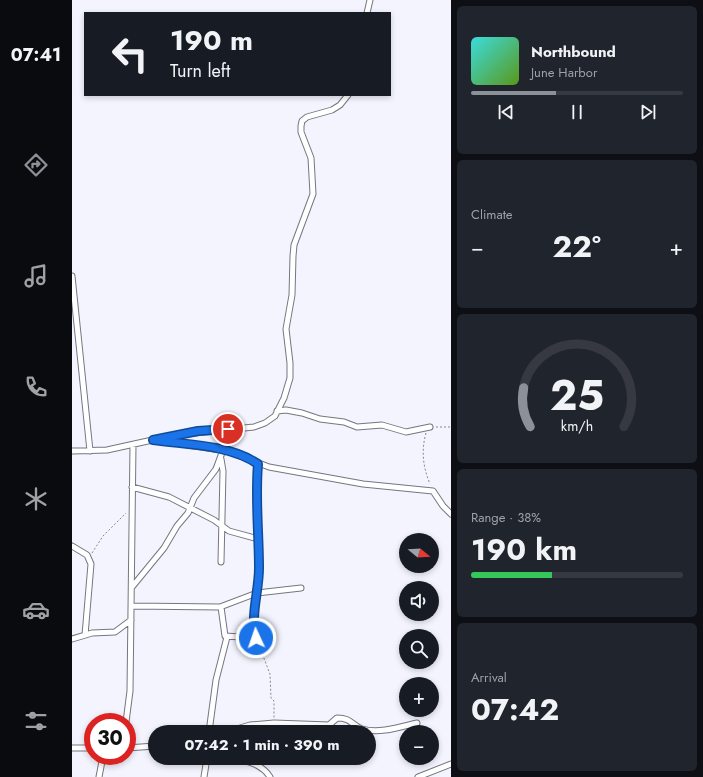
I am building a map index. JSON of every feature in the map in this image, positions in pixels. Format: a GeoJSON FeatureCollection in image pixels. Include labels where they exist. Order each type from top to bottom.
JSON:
{"type":"FeatureCollection","features":[{"type":"Feature","properties":{"kind":"street"},"geometry":{"type":"LineString","coordinates":[[367,12],[370,0]]}},
{"type":"Feature","properties":{"kind":"street"},"geometry":{"type":"LineString","coordinates":[[72,451],[107,450],[198,431],[254,426],[265,423],[275,416],[284,398],[291,371],[286,329],[292,295],[294,244],[313,194],[311,158],[309,149],[301,132],[302,121],[306,118],[332,110],[340,105],[347,96]]}},
{"type":"Feature","properties":{"kind":"street"},"geometry":{"type":"LineString","coordinates":[[72,276],[90,451]]}},
{"type":"Feature","properties":{"kind":"street"},"geometry":{"type":"LineString","coordinates":[[277,411],[286,410],[320,419],[344,422],[357,426],[382,425],[406,432],[430,427]]}},
{"type":"Feature","properties":{"kind":"street"},"geometry":{"type":"LineString","coordinates":[[153,440],[223,450],[240,455],[268,468],[363,484],[433,491],[443,506],[451,514]]}},
{"type":"Feature","properties":{"kind":"street"},"geometry":{"type":"LineString","coordinates":[[127,713],[130,691],[132,620],[134,507],[132,487],[133,445]]}},
{"type":"Feature","properties":{"kind":"street"},"geometry":{"type":"LineString","coordinates":[[132,587],[164,548],[177,526],[188,513],[189,507],[194,498],[216,469],[221,459],[223,450]]}},
{"type":"Feature","properties":{"kind":"street"},"geometry":{"type":"LineString","coordinates":[[221,459],[223,471],[222,562]]}},
{"type":"Feature","properties":{"kind":"street"},"geometry":{"type":"LineString","coordinates":[[227,637],[256,638],[259,570],[256,482],[258,464]]}},
{"type":"Feature","properties":{"kind":"street"},"geometry":{"type":"LineString","coordinates":[[132,487],[141,491],[162,494],[189,507],[235,534],[258,539]]}},
{"type":"Feature","properties":{"kind":"street"},"geometry":{"type":"LineString","coordinates":[[72,546],[88,556],[91,569],[85,635]]}},
{"type":"Feature","properties":{"kind":"street"},"geometry":{"type":"LineString","coordinates":[[132,606],[222,607],[257,593],[301,588]]}},
{"type":"Feature","properties":{"kind":"street"},"geometry":{"type":"LineString","coordinates":[[210,725],[216,680],[227,637],[224,633],[222,607]]}},
{"type":"Feature","properties":{"kind":"street"},"geometry":{"type":"LineString","coordinates":[[72,639],[85,635],[115,632],[132,620]]}},
{"type":"Feature","properties":{"kind":"street"},"geometry":{"type":"LineString","coordinates":[[250,725],[274,723],[329,725],[334,719],[341,718],[351,720],[363,729],[379,730],[417,723]]}},
{"type":"Feature","properties":{"kind":"street"},"geometry":{"type":"LineString","coordinates":[[136,747],[148,746]]}},
{"type":"Feature","properties":{"kind":"street"},"geometry":{"type":"LineString","coordinates":[[72,748],[84,748]]}},
{"type":"Feature","properties":{"kind":"street"},"geometry":{"type":"LineString","coordinates":[[418,777],[451,764]]}},
{"type":"Feature","properties":{"kind":"street"},"geometry":{"type":"LineString","coordinates":[[99,777],[101,765]]}},
{"type":"Feature","properties":{"kind":"street"},"geometry":{"type":"LineString","coordinates":[[204,777],[206,765]]}},
{"type":"Feature","properties":{"kind":"street"},"geometry":{"type":"LineString","coordinates":[[256,765],[263,769],[270,777]]}},
{"type":"Feature","properties":{"kind":"path"},"geometry":{"type":"LineString","coordinates":[[433,491],[423,460],[423,443],[430,427],[451,427]]}},
{"type":"Feature","properties":{"kind":"path"},"geometry":{"type":"LineString","coordinates":[[88,556],[116,521],[134,507]]}},
{"type":"Feature","properties":{"kind":"path"},"geometry":{"type":"LineString","coordinates":[[256,638],[270,674],[272,698],[274,701],[274,723]]}},
{"type":"Feature","properties":{"kind":"route"},"geometry":{"type":"LineString","coordinates":[[228,429],[198,431],[153,440],[227,451],[250,459],[258,464],[256,482],[259,570],[255,622],[256,638]]}}]}
